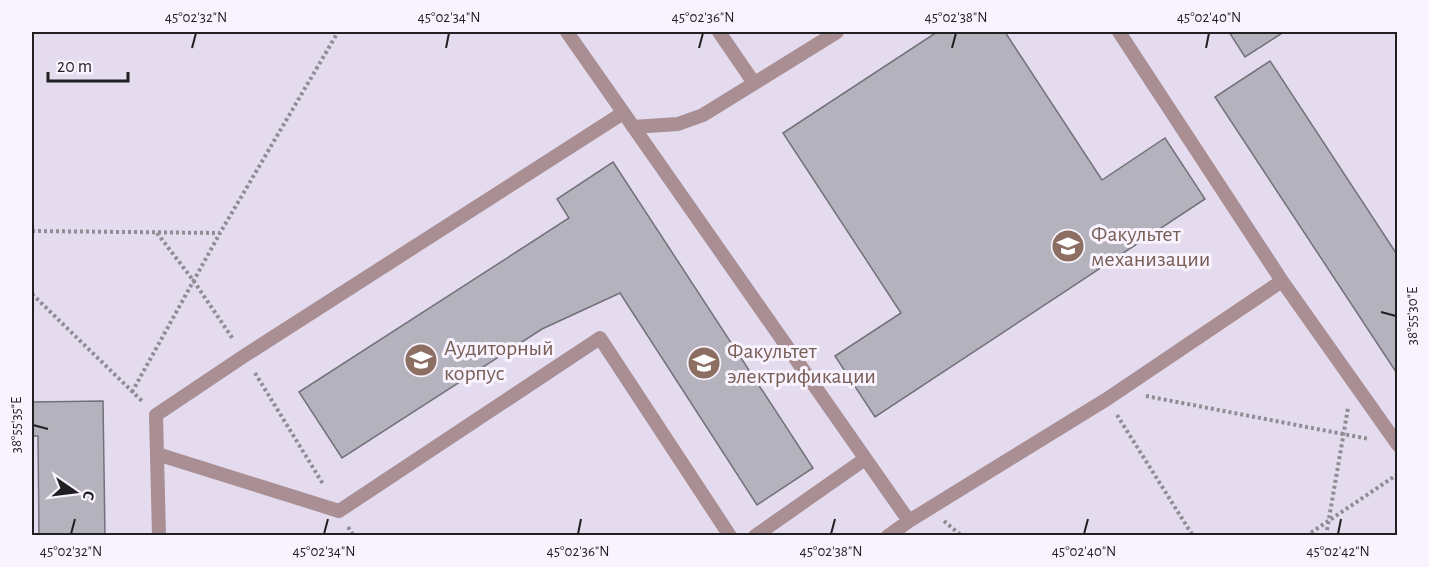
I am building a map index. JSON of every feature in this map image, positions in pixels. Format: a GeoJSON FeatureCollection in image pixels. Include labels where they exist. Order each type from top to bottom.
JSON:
{"type":"FeatureCollection","features":[{"type":"Feature","properties":{"kind":"lane"},"geometry":{"type":"LineString","coordinates":[[567,32],[909,521]]}},
{"type":"Feature","properties":{"kind":"lane"},"geometry":{"type":"LineString","coordinates":[[719,32],[754,83]]}},
{"type":"Feature","properties":{"kind":"lane"},"geometry":{"type":"LineString","coordinates":[[633,127],[678,124],[703,115],[837,32]]}},
{"type":"Feature","properties":{"kind":"lane"},"geometry":{"type":"LineString","coordinates":[[1119,32],[1282,280],[1397,445]]}},
{"type":"Feature","properties":{"kind":"lane"},"geometry":{"type":"LineString","coordinates":[[159,536],[156,415],[623,113]]}},
{"type":"Feature","properties":{"kind":"lane"},"geometry":{"type":"LineString","coordinates":[[888,536],[1107,399],[1282,280]]}},
{"type":"Feature","properties":{"kind":"lane"},"geometry":{"type":"LineString","coordinates":[[157,454],[339,511],[600,338],[730,536]]}},
{"type":"Feature","properties":{"kind":"lane"},"geometry":{"type":"LineString","coordinates":[[755,536],[865,459]]}},
{"type":"Feature","properties":{"kind":"path"},"geometry":{"type":"LineString","coordinates":[[132,392],[193,280],[338,32]]}},
{"type":"Feature","properties":{"kind":"path"},"geometry":{"type":"LineString","coordinates":[[32,231],[220,233]]}},
{"type":"Feature","properties":{"kind":"path"},"geometry":{"type":"LineString","coordinates":[[157,232],[193,280],[244,356],[354,536]]}},
{"type":"Feature","properties":{"kind":"path"},"geometry":{"type":"LineString","coordinates":[[32,294],[156,415]]}},
{"type":"Feature","properties":{"kind":"path"},"geometry":{"type":"LineString","coordinates":[[1326,536],[1345,434],[1351,380]]}},
{"type":"Feature","properties":{"kind":"path"},"geometry":{"type":"LineString","coordinates":[[1119,391],[1397,445]]}},
{"type":"Feature","properties":{"kind":"path"},"geometry":{"type":"LineString","coordinates":[[1107,399],[1193,536]]}},
{"type":"Feature","properties":{"kind":"path"},"geometry":{"type":"LineString","coordinates":[[1306,536],[1398,474]]}},
{"type":"Feature","properties":{"kind":"shaded area"},"geometry":{"type":"Polygon","coordinates":[[[32,32],[1397,32],[1397,535],[32,535],[32,32]]]}},
{"type":"Feature","properties":{"kind":"building"},"geometry":{"type":"Polygon","coordinates":[[[937,32],[1005,32],[1102,180],[1165,138],[1205,199],[875,417],[835,356],[901,313],[783,133],[937,32]]]}},
{"type":"Feature","properties":{"kind":"building"},"geometry":{"type":"Polygon","coordinates":[[[1229,32],[1284,32],[1245,57],[1229,32]]]}},
{"type":"Feature","properties":{"kind":"building"},"geometry":{"type":"Polygon","coordinates":[[[1270,61],[1398,256],[1398,375],[1215,97],[1270,61]]]}},
{"type":"Feature","properties":{"kind":"building"},"geometry":{"type":"Polygon","coordinates":[[[613,162],[813,468],[757,505],[620,293],[542,329],[342,458],[299,392],[569,218],[557,199],[613,162]]]}},
{"type":"Feature","properties":{"kind":"building"},"geometry":{"type":"Polygon","coordinates":[[[103,401],[105,536],[39,536],[38,436],[32,436],[32,402],[103,401]]]}},
{"type":"Feature","properties":{"kind":"place","name":"Факультет механизации"},"geometry":{"type":"Point","coordinates":[1068,246]}},
{"type":"Feature","properties":{"kind":"place","name":"Аудиторный корпус"},"geometry":{"type":"Point","coordinates":[421,360]}},
{"type":"Feature","properties":{"kind":"place","name":"Факультет электрификации"},"geometry":{"type":"Point","coordinates":[704,363]}}]}
